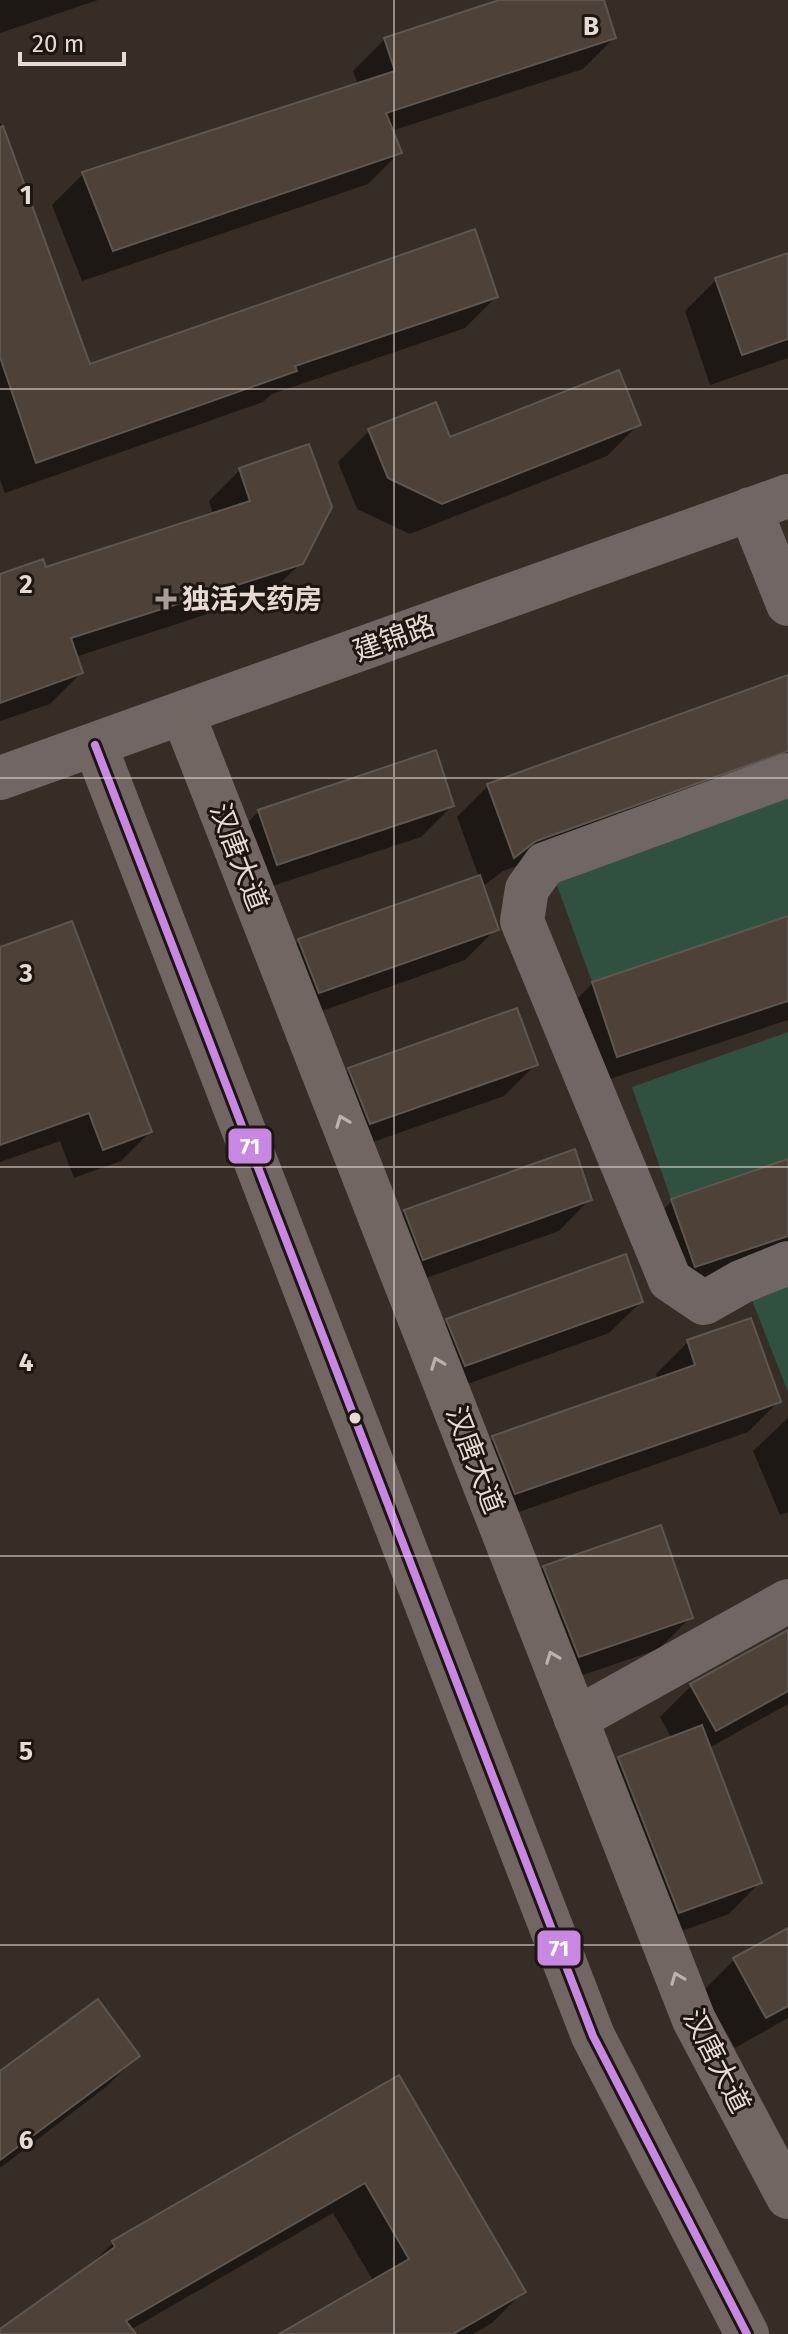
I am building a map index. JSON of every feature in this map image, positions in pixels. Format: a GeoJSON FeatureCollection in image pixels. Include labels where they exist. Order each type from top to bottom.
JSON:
{"type":"FeatureCollection","features":[{"type":"Feature","properties":{"kind":"main road","name":"汉唐大道"},"geometry":{"type":"LineString","coordinates":[[183,714],[694,2020],[788,2197]]}},
{"type":"Feature","properties":{"kind":"main road"},"geometry":{"type":"LineString","coordinates":[[95,745],[593,2036],[747,2334]]}},
{"type":"Feature","properties":{"kind":"street"},"geometry":{"type":"LineString","coordinates":[[769,502],[788,604]]}},
{"type":"Feature","properties":{"kind":"street","name":"建锦路"},"geometry":{"type":"LineString","coordinates":[[0,778],[769,502]]}},
{"type":"Feature","properties":{"kind":"street"},"geometry":{"type":"LineString","coordinates":[[788,775],[545,864],[527,889],[522,921],[670,1280],[704,1303],[741,1282],[788,1263]]}},
{"type":"Feature","properties":{"kind":"street"},"geometry":{"type":"LineString","coordinates":[[576,1719],[788,1601]]}},
{"type":"Feature","properties":{"kind":"green space"},"geometry":{"type":"Polygon","coordinates":[[[788,794],[788,916],[592,982],[553,874],[788,794]]]}},
{"type":"Feature","properties":{"kind":"green space"},"geometry":{"type":"Polygon","coordinates":[[[788,1032],[788,1159],[671,1199],[632,1087],[788,1032]]]}},
{"type":"Feature","properties":{"kind":"green space"},"geometry":{"type":"Polygon","coordinates":[[[788,1282],[788,1392],[750,1295],[788,1282]]]}},
{"type":"Feature","properties":{"kind":"building"},"geometry":{"type":"Polygon","coordinates":[[[499,0],[604,0],[616,38],[386,113],[402,153],[113,251],[82,172],[395,71],[384,38],[499,0]]]}},
{"type":"Feature","properties":{"kind":"building"},"geometry":{"type":"Polygon","coordinates":[[[3,126],[90,364],[475,229],[498,297],[295,366],[297,371],[36,463],[0,357],[0,127],[3,126]]]}},
{"type":"Feature","properties":{"kind":"building"},"geometry":{"type":"Polygon","coordinates":[[[788,253],[788,339],[742,355],[715,278],[788,253]]]}},
{"type":"Feature","properties":{"kind":"building"},"geometry":{"type":"Polygon","coordinates":[[[619,370],[641,425],[442,504],[388,478],[368,429],[436,402],[450,437],[619,370]]]}},
{"type":"Feature","properties":{"kind":"building"},"geometry":{"type":"Polygon","coordinates":[[[309,444],[332,507],[303,564],[71,638],[83,673],[0,703],[0,574],[43,559],[46,567],[250,501],[239,468],[309,444]]]}},
{"type":"Feature","properties":{"kind":"building"},"geometry":{"type":"Polygon","coordinates":[[[788,675],[788,751],[536,841],[514,858],[487,784],[788,675]]]}},
{"type":"Feature","properties":{"kind":"building"},"geometry":{"type":"Polygon","coordinates":[[[436,750],[454,806],[277,865],[258,810],[436,750]]]}},
{"type":"Feature","properties":{"kind":"building"},"geometry":{"type":"Polygon","coordinates":[[[480,875],[499,930],[319,993],[298,939],[480,875]]]}},
{"type":"Feature","properties":{"kind":"building"},"geometry":{"type":"Polygon","coordinates":[[[788,916],[788,1001],[617,1057],[592,982],[788,916]]]}},
{"type":"Feature","properties":{"kind":"building"},"geometry":{"type":"Polygon","coordinates":[[[72,921],[152,1132],[103,1150],[89,1113],[0,1145],[0,947],[72,921]]]}},
{"type":"Feature","properties":{"kind":"building"},"geometry":{"type":"Polygon","coordinates":[[[517,1008],[538,1065],[370,1124],[348,1068],[517,1008]]]}},
{"type":"Feature","properties":{"kind":"building"},"geometry":{"type":"Polygon","coordinates":[[[575,1149],[592,1200],[423,1260],[404,1210],[575,1149]]]}},
{"type":"Feature","properties":{"kind":"building"},"geometry":{"type":"Polygon","coordinates":[[[788,1159],[788,1236],[695,1267],[671,1199],[788,1159]]]}},
{"type":"Feature","properties":{"kind":"building"},"geometry":{"type":"Polygon","coordinates":[[[626,1254],[643,1302],[465,1366],[446,1319],[626,1254]]]}},
{"type":"Feature","properties":{"kind":"building"},"geometry":{"type":"Polygon","coordinates":[[[751,1318],[781,1402],[515,1494],[492,1436],[695,1365],[687,1340],[751,1318]]]}},
{"type":"Feature","properties":{"kind":"building"},"geometry":{"type":"Polygon","coordinates":[[[661,1525],[693,1618],[579,1657],[543,1566],[661,1525]]]}},
{"type":"Feature","properties":{"kind":"building"},"geometry":{"type":"Polygon","coordinates":[[[788,1630],[788,1691],[716,1731],[690,1684],[788,1630]]]}},
{"type":"Feature","properties":{"kind":"building"},"geometry":{"type":"Polygon","coordinates":[[[702,1725],[762,1883],[679,1913],[618,1757],[702,1725]]]}},
{"type":"Feature","properties":{"kind":"building"},"geometry":{"type":"Polygon","coordinates":[[[788,1928],[788,2006],[766,2018],[733,1958],[788,1928]]]}},
{"type":"Feature","properties":{"kind":"building"},"geometry":{"type":"Polygon","coordinates":[[[98,1999],[140,2056],[0,2160],[0,2071],[98,1999]]]}},
{"type":"Feature","properties":{"kind":"building"},"geometry":{"type":"Polygon","coordinates":[[[399,2075],[526,2292],[453,2334],[279,2334],[409,2259],[365,2183],[126,2321],[136,2334],[0,2334],[0,2329],[115,2247],[112,2241],[399,2075]]]}},
{"type":"Feature","properties":{"kind":"transit line","name":"71"},"geometry":{"type":"LineString","coordinates":[[95,745],[593,2036],[747,2334]]}},
{"type":"Feature","properties":{"kind":"place","name":"独活大药房"},"geometry":{"type":"Point","coordinates":[166,599]}}]}
